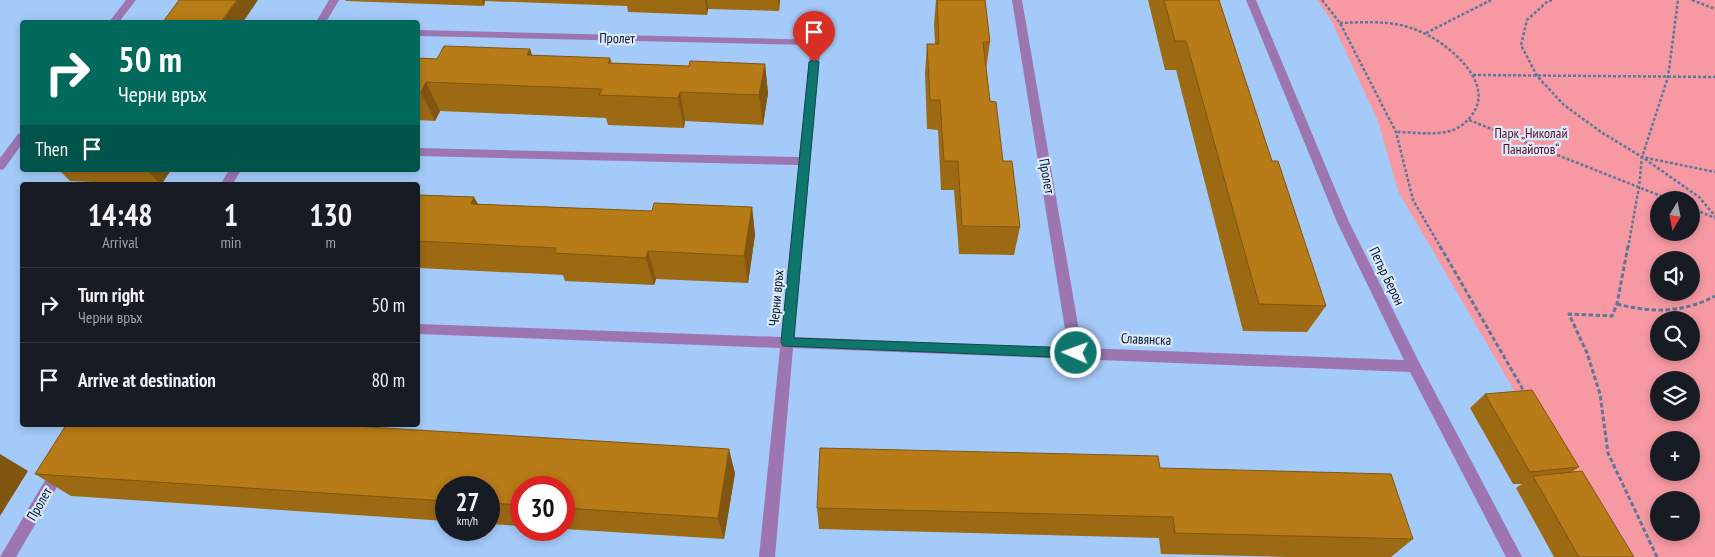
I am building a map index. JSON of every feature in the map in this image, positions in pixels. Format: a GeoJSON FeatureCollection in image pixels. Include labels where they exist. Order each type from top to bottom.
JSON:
{"type":"FeatureCollection","features":[{"type":"Feature","properties":{"kind":"street"},"geometry":{"type":"LineString","coordinates":[[116,20],[131,0]]}},
{"type":"Feature","properties":{"kind":"street"},"geometry":{"type":"LineString","coordinates":[[322,20],[334,0]]}},
{"type":"Feature","properties":{"kind":"street","name":"Пролет"},"geometry":{"type":"LineString","coordinates":[[1017,0],[1076,353]]}},
{"type":"Feature","properties":{"kind":"street","name":"Петър Берон"},"geometry":{"type":"LineString","coordinates":[[1251,0],[1343,222],[1414,366],[1514,557]]}},
{"type":"Feature","properties":{"kind":"street","name":"Пролет"},"geometry":{"type":"LineString","coordinates":[[420,33],[816,42]]}},
{"type":"Feature","properties":{"kind":"street","name":"Черни връх"},"geometry":{"type":"LineString","coordinates":[[767,557],[816,42]]}},
{"type":"Feature","properties":{"kind":"street"},"geometry":{"type":"LineString","coordinates":[[0,166],[20,141]]}},
{"type":"Feature","properties":{"kind":"street"},"geometry":{"type":"LineString","coordinates":[[420,152],[805,161]]}},
{"type":"Feature","properties":{"kind":"street"},"geometry":{"type":"LineString","coordinates":[[420,329],[787,342]]}},
{"type":"Feature","properties":{"kind":"street","name":"Славянска"},"geometry":{"type":"LineString","coordinates":[[787,342],[1414,366]]}},
{"type":"Feature","properties":{"kind":"street","name":"Пролет"},"geometry":{"type":"LineString","coordinates":[[8,557],[66,458]]}},
{"type":"Feature","properties":{"kind":"path"},"geometry":{"type":"LineString","coordinates":[[1322,0],[1340,23],[1396,132],[1413,200],[1526,396]]}},
{"type":"Feature","properties":{"kind":"path"},"geometry":{"type":"LineString","coordinates":[[1426,33],[1491,0]]}},
{"type":"Feature","properties":{"kind":"path"},"geometry":{"type":"LineString","coordinates":[[1552,0],[1548,1],[1527,20],[1521,45],[1537,76],[1564,105],[1699,197],[1715,217]]}},
{"type":"Feature","properties":{"kind":"path"},"geometry":{"type":"LineString","coordinates":[[1657,557],[1608,453],[1600,394],[1587,353],[1569,314],[1612,316],[1617,304],[1639,187],[1642,157],[1668,77],[1678,0]]}},
{"type":"Feature","properties":{"kind":"path"},"geometry":{"type":"LineString","coordinates":[[1692,0],[1715,9]]}},
{"type":"Feature","properties":{"kind":"path"},"geometry":{"type":"LineString","coordinates":[[1340,23],[1395,24],[1426,33],[1454,54],[1473,75],[1480,94],[1479,108],[1469,120],[1451,130],[1427,133],[1396,132]]}},
{"type":"Feature","properties":{"kind":"path"},"geometry":{"type":"LineString","coordinates":[[1473,75],[1715,77]]}},
{"type":"Feature","properties":{"kind":"path"},"geometry":{"type":"LineString","coordinates":[[1469,120],[1650,191]]}},
{"type":"Feature","properties":{"kind":"path"},"geometry":{"type":"LineString","coordinates":[[1642,157],[1715,172]]}},
{"type":"Feature","properties":{"kind":"path"},"geometry":{"type":"LineString","coordinates":[[1700,211],[1715,217]]}},
{"type":"Feature","properties":{"kind":"path"},"geometry":{"type":"LineString","coordinates":[[1617,304],[1634,309],[1670,311],[1688,308],[1703,303],[1715,296]]}},
{"type":"Feature","properties":{"kind":"green space","name":"Парк „Николай Панайотов“"},"geometry":{"type":"Polygon","coordinates":[[[1317,0],[1715,0],[1715,557],[1611,557],[1398,191],[1378,121],[1331,20],[1317,0]]]}},
{"type":"Feature","properties":{"kind":"building"},"geometry":{"type":"Polygon","coordinates":[[[179,0],[237,0],[222,20],[164,20],[179,0]]]}},
{"type":"Feature","properties":{"kind":"building"},"geometry":{"type":"Polygon","coordinates":[[[937,0],[985,0],[990,42],[983,42],[990,101],[996,102],[1003,161],[1012,161],[1020,227],[962,226],[958,161],[944,161],[940,100],[930,100],[927,44],[939,44],[937,0]]]}},
{"type":"Feature","properties":{"kind":"building"},"geometry":{"type":"Polygon","coordinates":[[[1164,0],[1219,0],[1272,161],[1278,161],[1326,306],[1259,304],[1186,41],[1175,41],[1164,0]]]}},
{"type":"Feature","properties":{"kind":"building"},"geometry":{"type":"Polygon","coordinates":[[[444,46],[530,49],[527,55],[610,58],[608,63],[689,66],[690,61],[765,64],[759,95],[680,92],[678,98],[599,95],[602,89],[426,82],[420,92],[420,58],[437,59],[444,46]]]}},
{"type":"Feature","properties":{"kind":"building"},"geometry":{"type":"Polygon","coordinates":[[[420,195],[474,197],[471,204],[652,211],[654,203],[752,207],[744,256],[648,251],[646,258],[554,253],[556,248],[420,241],[420,195]]]}},
{"type":"Feature","properties":{"kind":"building"},"geometry":{"type":"Polygon","coordinates":[[[1532,390],[1579,467],[1530,472],[1485,394],[1532,390]]]}},
{"type":"Feature","properties":{"kind":"building"},"geometry":{"type":"Polygon","coordinates":[[[65,427],[369,427],[729,449],[718,518],[575,509],[575,476],[510,476],[510,504],[500,504],[500,476],[435,476],[435,500],[35,474],[65,427]]]}},
{"type":"Feature","properties":{"kind":"building"},"geometry":{"type":"Polygon","coordinates":[[[820,448],[1158,456],[1160,468],[1391,474],[1413,539],[1175,533],[1173,517],[817,508],[820,448]]]}},
{"type":"Feature","properties":{"kind":"building"},"geometry":{"type":"Polygon","coordinates":[[[1582,471],[1634,557],[1579,557],[1533,476],[1582,471]]]}},
{"type":"Feature","properties":{"kind":"route"},"geometry":{"type":"LineString","coordinates":[[814,62],[787,342],[1076,353]]}}]}
